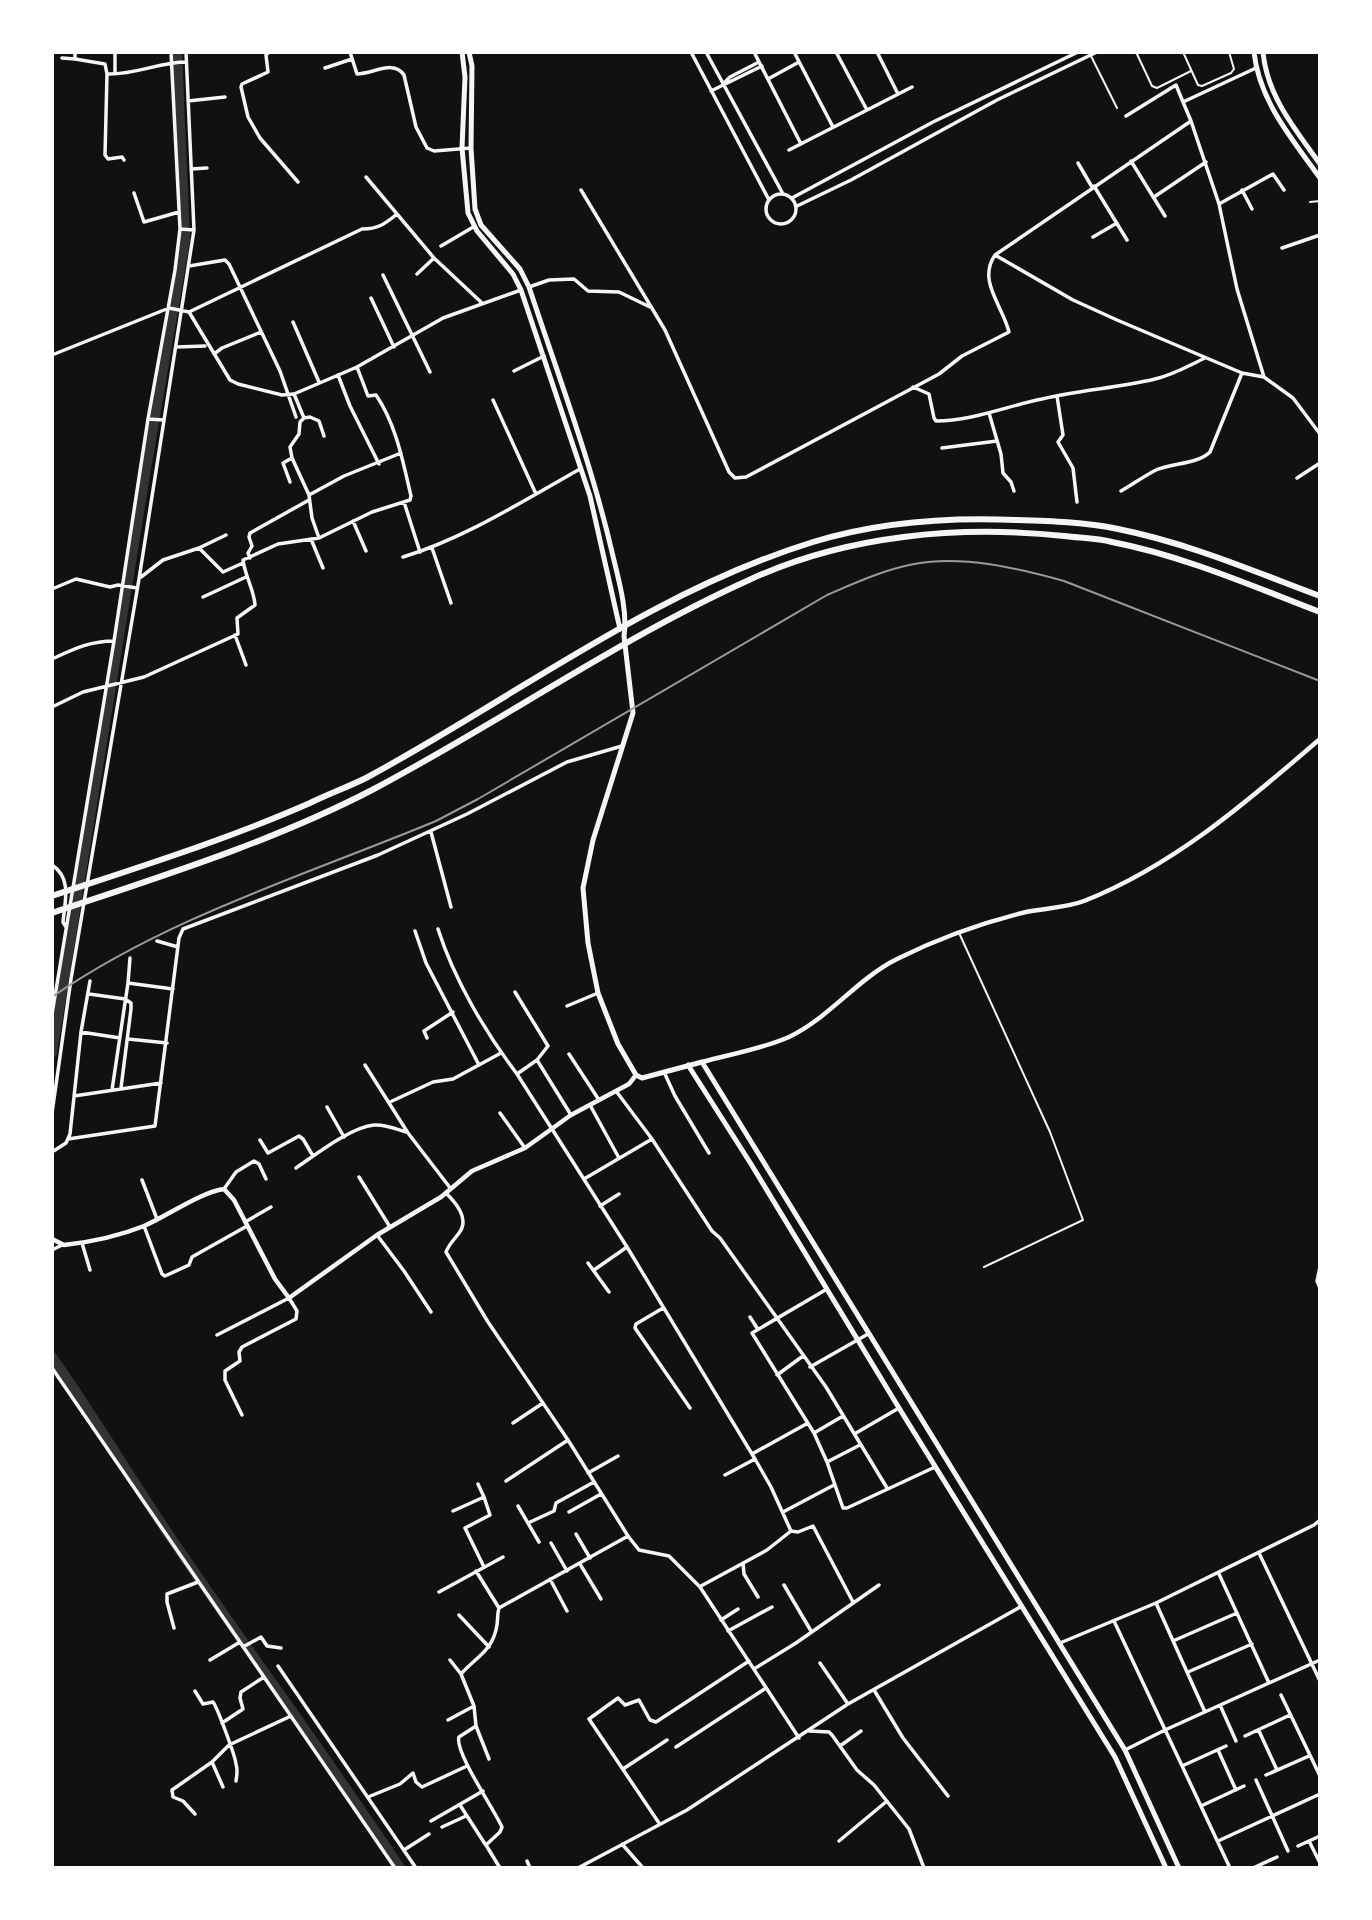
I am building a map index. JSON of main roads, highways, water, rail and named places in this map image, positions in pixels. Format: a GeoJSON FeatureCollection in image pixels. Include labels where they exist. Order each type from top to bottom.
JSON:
{"type":"FeatureCollection","features":[{"type":"Feature","properties":{"kind":"highway"},"geometry":{"type":"LineString","coordinates":[[54,896],[182,853],[264,822],[364,779],[649,613],[746,566],[815,541],[885,526],[970,518],[1047,521],[1116,528],[1198,550],[1320,596]]}},
{"type":"Feature","properties":{"kind":"highway"},"geometry":{"type":"LineString","coordinates":[[54,912],[187,868],[270,836],[370,791],[657,627],[751,579],[818,555],[887,539],[969,531],[1046,534],[1111,541],[1194,564],[1320,612]]}},
{"type":"Feature","properties":{"kind":"main road"},"geometry":{"type":"LineString","coordinates":[[462,52],[465,77],[463,148],[467,203],[475,226],[513,274],[521,290],[582,468],[618,626],[624,636]]}},
{"type":"Feature","properties":{"kind":"main road"},"geometry":{"type":"LineString","coordinates":[[469,52],[472,66],[471,148],[475,209],[481,225],[520,269],[529,287],[598,495],[616,568],[626,625],[624,636],[633,713],[593,840],[583,888],[588,943],[598,993],[618,1044],[636,1075],[642,1078],[702,1062],[1125,1750],[1178,1867]]}},
{"type":"Feature","properties":{"kind":"main road"},"geometry":{"type":"LineString","coordinates":[[1254,52],[1256,68],[1272,108],[1320,178]]}},
{"type":"Feature","properties":{"kind":"main road"},"geometry":{"type":"LineString","coordinates":[[1263,52],[1269,80],[1278,101],[1320,164]]}},
{"type":"Feature","properties":{"kind":"main road"},"geometry":{"type":"LineString","coordinates":[[550,374],[557,371]]}},
{"type":"Feature","properties":{"kind":"main road"},"geometry":{"type":"LineString","coordinates":[[558,398],[565,397]]}},
{"type":"Feature","properties":{"kind":"main road"},"geometry":{"type":"LineString","coordinates":[[590,496],[598,495]]}},
{"type":"Feature","properties":{"kind":"main road"},"geometry":{"type":"LineString","coordinates":[[606,570],[616,568]]}},
{"type":"Feature","properties":{"kind":"main road"},"geometry":{"type":"LineString","coordinates":[[688,1065],[1115,1756],[1166,1867]]}},
{"type":"Feature","properties":{"kind":"main road"},"geometry":{"type":"LineString","coordinates":[[970,1522],[978,1513]]}},
{"type":"Feature","properties":{"kind":"main road"},"geometry":{"type":"LineString","coordinates":[[970,1522],[982,1520]]}},
{"type":"Feature","properties":{"kind":"waterway"},"geometry":{"type":"LineString","coordinates":[[52,1053],[185,240],[177,52]]}},
{"type":"Feature","properties":{"kind":"waterway"},"geometry":{"type":"LineString","coordinates":[[52,1357],[169,1535],[400,1868]]}},
{"type":"Feature","properties":{"kind":"railway"},"geometry":{"type":"LineString","coordinates":[[52,997],[96,969],[190,920],[436,821],[827,595],[869,577],[914,564],[971,562],[1064,581],[1320,681]]}}]}
